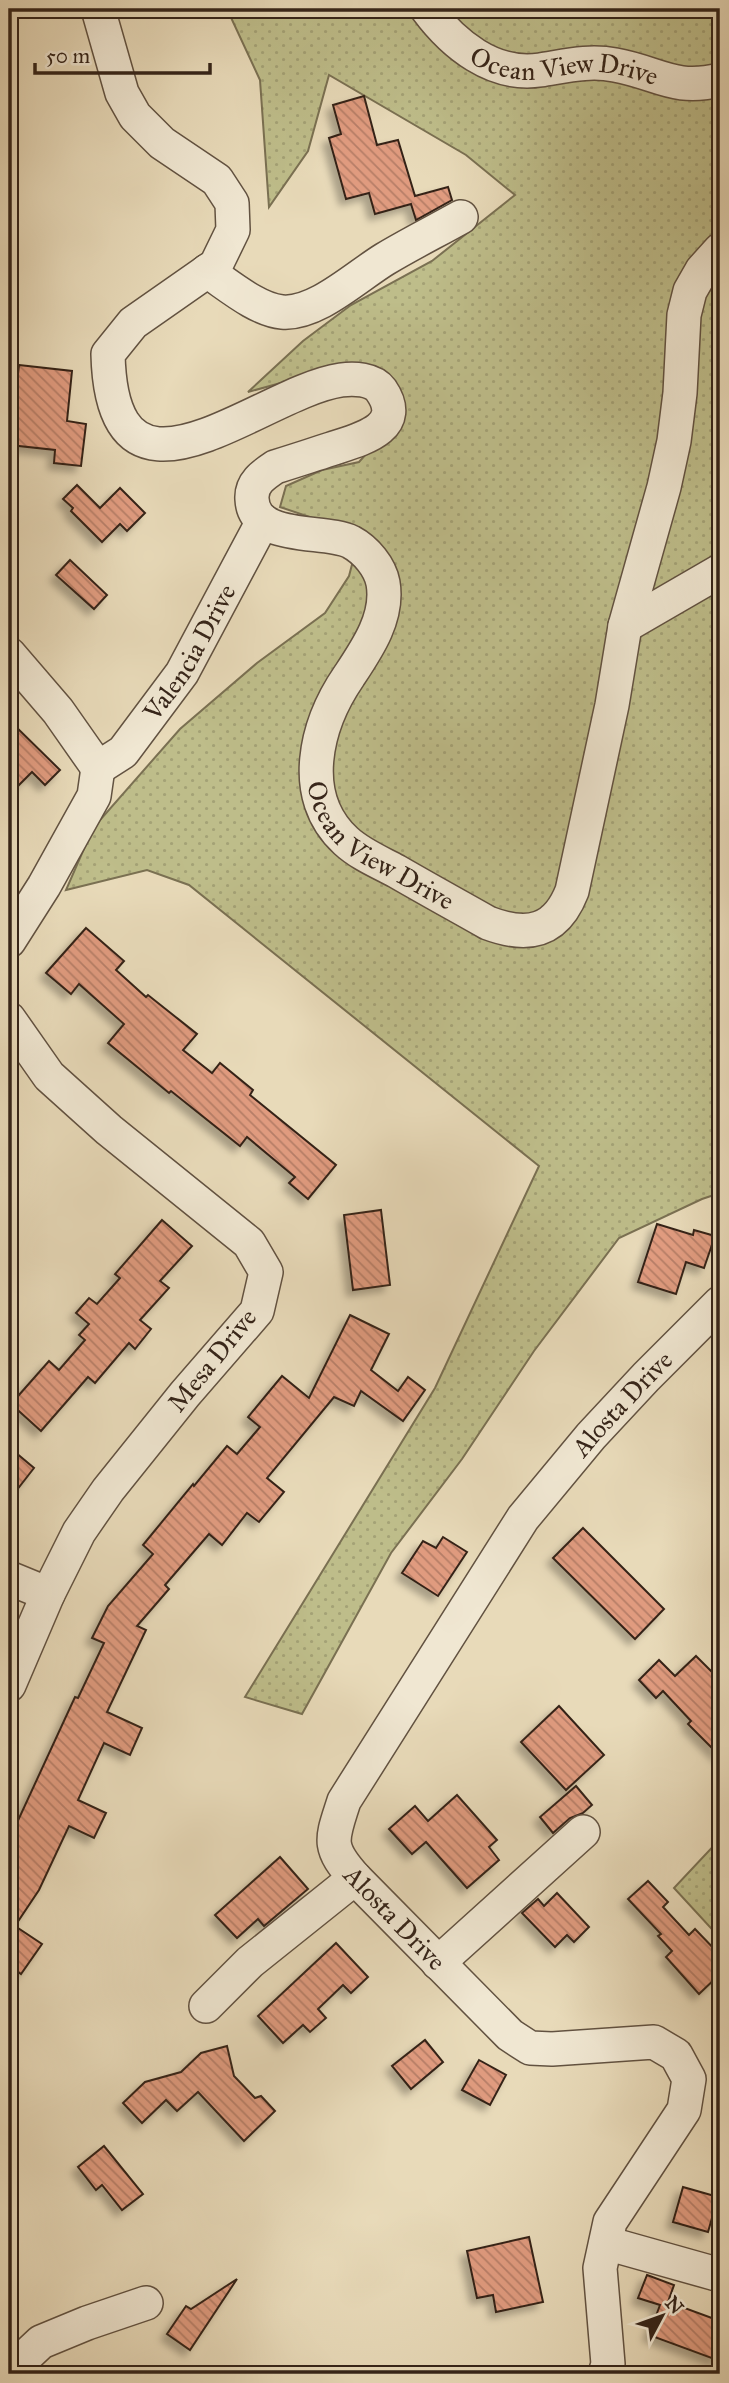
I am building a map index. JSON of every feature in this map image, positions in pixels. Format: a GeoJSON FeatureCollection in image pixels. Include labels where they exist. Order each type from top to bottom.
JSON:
{"type":"FeatureCollection","features":[{"type":"Feature","properties":{"kind":"street"},"geometry":{"type":"LineString","coordinates":[[98,9],[122,93],[135,116],[162,143],[218,180],[232,203],[233,230],[216,265],[133,323],[108,354],[109,382],[118,415],[134,435],[154,443],[171,445],[210,434],[295,396],[341,380],[374,383],[389,407],[385,422],[366,438],[275,467],[262,475],[251,496],[253,508],[264,521]]}},
{"type":"Feature","properties":{"kind":"street","name":"Ocean View Drive"},"geometry":{"type":"LineString","coordinates":[[427,9],[459,44],[477,57],[496,65],[517,70],[538,70],[591,62],[616,65],[681,85],[700,85],[720,80]]}},
{"type":"Feature","properties":{"kind":"street"},"geometry":{"type":"LineString","coordinates":[[207,271],[251,301],[280,312],[299,311],[326,298],[385,259],[461,217]]}},
{"type":"Feature","properties":{"kind":"street","name":"Ocean View Drive"},"geometry":{"type":"LineString","coordinates":[[264,521],[281,530],[333,535],[353,543],[370,557],[382,580],[382,611],[375,632],[336,695],[318,742],[318,790],[323,809],[332,826],[355,848],[488,923],[509,931],[525,932],[548,924],[566,906],[572,891],[612,705],[625,626],[664,487],[674,441],[680,393],[684,315],[690,290],[702,270],[720,250]]}},
{"type":"Feature","properties":{"kind":"street","name":"Valencia Drive"},"geometry":{"type":"LineString","coordinates":[[98,768],[123,752],[182,673],[264,521]]}},
{"type":"Feature","properties":{"kind":"street"},"geometry":{"type":"LineString","coordinates":[[625,626],[720,571]]}},
{"type":"Feature","properties":{"kind":"street"},"geometry":{"type":"LineString","coordinates":[[9,654],[58,711],[98,768],[94,796],[44,886],[9,941]]}},
{"type":"Feature","properties":{"kind":"street","name":"Mesa Drive"},"geometry":{"type":"LineString","coordinates":[[9,1019],[49,1076],[109,1130],[249,1243],[267,1272],[257,1311],[108,1489],[79,1532],[48,1594],[9,1685]]}},
{"type":"Feature","properties":{"kind":"street","name":"Alosta Drive"},"geometry":{"type":"LineString","coordinates":[[612,2371],[600,2269],[610,2222],[684,2110],[689,2079],[676,2055],[654,2042],[530,2048],[510,2035],[339,1861],[332,1842],[344,1801],[523,1518],[591,1436],[720,1303]]}},
{"type":"Feature","properties":{"kind":"street"},"geometry":{"type":"LineString","coordinates":[[9,1578],[48,1594]]}},
{"type":"Feature","properties":{"kind":"street"},"geometry":{"type":"LineString","coordinates":[[438,1963],[583,1832]]}},
{"type":"Feature","properties":{"kind":"street"},"geometry":{"type":"LineString","coordinates":[[206,2006],[250,1962],[355,1878]]}},
{"type":"Feature","properties":{"kind":"street"},"geometry":{"type":"LineString","coordinates":[[606,2243],[720,2275]]}},
{"type":"Feature","properties":{"kind":"street"},"geometry":{"type":"LineString","coordinates":[[9,2372],[41,2342],[146,2303]]}},
{"type":"Feature","properties":{"kind":"shaded area"},"geometry":{"type":"Polygon","coordinates":[[[227,9],[720,9],[720,1193],[619,1238],[534,1351],[462,1459],[391,1553],[302,1714],[245,1697],[435,1388],[539,1166],[189,885],[147,870],[66,890],[93,828],[180,729],[257,663],[325,613],[349,576],[360,534],[280,507],[286,486],[322,470],[359,462],[401,415],[335,368],[248,392],[303,341],[351,305],[432,261],[515,195],[466,155],[329,75],[308,151],[269,207],[260,80],[227,9]]]}},
{"type":"Feature","properties":{"kind":"shaded area"},"geometry":{"type":"Polygon","coordinates":[[[720,1839],[720,1938],[674,1888],[720,1839]]]}},
{"type":"Feature","properties":{"kind":"building"},"geometry":{"type":"Polygon","coordinates":[[[364,96],[377,145],[398,140],[415,196],[448,187],[452,200],[416,220],[411,204],[375,214],[369,193],[346,199],[329,138],[341,134],[333,105],[364,96]]]}},
{"type":"Feature","properties":{"kind":"building"},"geometry":{"type":"Polygon","coordinates":[[[19,365],[72,371],[67,421],[86,424],[81,466],[54,463],[55,450],[10,445],[19,365]]]}},
{"type":"Feature","properties":{"kind":"building"},"geometry":{"type":"Polygon","coordinates":[[[77,485],[100,508],[120,488],[145,513],[127,531],[120,524],[102,542],[71,511],[73,508],[63,499],[77,485]]]}},
{"type":"Feature","properties":{"kind":"building"},"geometry":{"type":"Polygon","coordinates":[[[70,560],[107,595],[94,609],[56,575],[70,560]]]}},
{"type":"Feature","properties":{"kind":"building"},"geometry":{"type":"Polygon","coordinates":[[[9,720],[60,770],[45,785],[32,772],[18,786],[9,777],[9,720]]]}},
{"type":"Feature","properties":{"kind":"building"},"geometry":{"type":"Polygon","coordinates":[[[86,928],[124,961],[116,970],[146,997],[148,995],[197,1034],[183,1050],[212,1073],[220,1063],[253,1090],[250,1095],[336,1165],[308,1199],[289,1183],[295,1177],[247,1137],[240,1146],[108,1043],[124,1024],[79,984],[71,994],[46,973],[86,928]]]}},
{"type":"Feature","properties":{"kind":"building"},"geometry":{"type":"Polygon","coordinates":[[[381,1210],[390,1285],[353,1290],[344,1215],[381,1210]]]}},
{"type":"Feature","properties":{"kind":"building"},"geometry":{"type":"Polygon","coordinates":[[[162,1220],[192,1246],[160,1281],[169,1288],[140,1320],[151,1329],[135,1349],[129,1343],[95,1383],[88,1377],[41,1431],[11,1404],[49,1361],[59,1370],[85,1340],[79,1335],[89,1324],[76,1313],[89,1298],[97,1304],[120,1278],[115,1274],[162,1220]]]}},
{"type":"Feature","properties":{"kind":"building"},"geometry":{"type":"Polygon","coordinates":[[[657,1224],[693,1235],[694,1230],[715,1236],[704,1268],[686,1262],[676,1294],[638,1282],[657,1224]]]}},
{"type":"Feature","properties":{"kind":"building"},"geometry":{"type":"Polygon","coordinates":[[[350,1315],[389,1334],[371,1370],[398,1391],[408,1377],[425,1390],[403,1421],[361,1391],[354,1406],[334,1397],[267,1478],[284,1492],[259,1522],[247,1513],[222,1545],[209,1534],[165,1585],[169,1589],[137,1626],[146,1630],[107,1712],[142,1728],[130,1755],[104,1743],[78,1800],[106,1813],[94,1838],[69,1826],[39,1890],[15,1926],[42,1944],[21,1974],[9,1965],[9,1840],[75,1697],[78,1698],[104,1643],[92,1638],[108,1606],[153,1554],[143,1545],[227,1446],[237,1454],[260,1427],[248,1417],[282,1376],[309,1398],[350,1315]]]}},
{"type":"Feature","properties":{"kind":"building"},"geometry":{"type":"Polygon","coordinates":[[[9,1447],[34,1468],[9,1500],[9,1447]]]}},
{"type":"Feature","properties":{"kind":"building"},"geometry":{"type":"Polygon","coordinates":[[[583,1528],[664,1609],[635,1639],[553,1558],[583,1528]]]}},
{"type":"Feature","properties":{"kind":"building"},"geometry":{"type":"Polygon","coordinates":[[[443,1537],[467,1552],[438,1596],[402,1573],[423,1541],[436,1548],[443,1537]]]}},
{"type":"Feature","properties":{"kind":"building"},"geometry":{"type":"Polygon","coordinates":[[[696,1656],[720,1680],[720,1756],[688,1724],[691,1721],[663,1691],[656,1698],[639,1680],[659,1660],[675,1676],[696,1656]]]}},
{"type":"Feature","properties":{"kind":"building"},"geometry":{"type":"Polygon","coordinates":[[[559,1706],[604,1755],[566,1790],[521,1742],[559,1706]]]}},
{"type":"Feature","properties":{"kind":"building"},"geometry":{"type":"Polygon","coordinates":[[[576,1786],[592,1805],[583,1813],[570,1818],[553,1833],[540,1817],[576,1786]]]}},
{"type":"Feature","properties":{"kind":"building"},"geometry":{"type":"Polygon","coordinates":[[[457,1795],[497,1840],[489,1847],[499,1860],[467,1888],[426,1842],[412,1854],[389,1829],[415,1806],[428,1821],[457,1795]]]}},
{"type":"Feature","properties":{"kind":"building"},"geometry":{"type":"Polygon","coordinates":[[[280,1857],[308,1889],[264,1926],[258,1919],[237,1938],[215,1915],[280,1857]]]}},
{"type":"Feature","properties":{"kind":"building"},"geometry":{"type":"Polygon","coordinates":[[[648,1881],[668,1902],[663,1907],[689,1935],[695,1929],[720,1955],[720,1974],[699,1994],[666,1957],[672,1951],[658,1936],[661,1934],[628,1899],[648,1881]]]}},
{"type":"Feature","properties":{"kind":"building"},"geometry":{"type":"Polygon","coordinates":[[[557,1893],[589,1927],[574,1942],[567,1935],[555,1947],[522,1913],[538,1899],[544,1906],[557,1893]]]}},
{"type":"Feature","properties":{"kind":"building"},"geometry":{"type":"Polygon","coordinates":[[[336,1943],[368,1977],[351,1993],[343,1985],[318,2009],[326,2018],[310,2032],[303,2025],[283,2043],[258,2016],[336,1943]]]}},
{"type":"Feature","properties":{"kind":"building"},"geometry":{"type":"Polygon","coordinates":[[[425,2040],[443,2062],[411,2089],[392,2066],[425,2040]]]}},
{"type":"Feature","properties":{"kind":"building"},"geometry":{"type":"Polygon","coordinates":[[[227,2046],[234,2076],[255,2098],[261,2096],[275,2111],[244,2141],[198,2092],[177,2111],[166,2100],[142,2123],[123,2103],[145,2082],[181,2072],[201,2053],[227,2046]]]}},
{"type":"Feature","properties":{"kind":"building"},"geometry":{"type":"Polygon","coordinates":[[[479,2060],[506,2075],[490,2105],[462,2090],[479,2060]]]}},
{"type":"Feature","properties":{"kind":"building"},"geometry":{"type":"Polygon","coordinates":[[[104,2146],[143,2194],[122,2210],[102,2185],[96,2190],[78,2167],[104,2146]]]}},
{"type":"Feature","properties":{"kind":"building"},"geometry":{"type":"Polygon","coordinates":[[[683,2187],[718,2197],[708,2232],[673,2222],[683,2187]]]}},
{"type":"Feature","properties":{"kind":"building"},"geometry":{"type":"Polygon","coordinates":[[[529,2237],[543,2302],[496,2312],[493,2295],[477,2298],[467,2251],[529,2237]]]}},
{"type":"Feature","properties":{"kind":"building"},"geometry":{"type":"Polygon","coordinates":[[[647,2275],[674,2285],[668,2302],[720,2321],[720,2350],[717,2360],[649,2335],[660,2305],[638,2298],[647,2275]]]}},
{"type":"Feature","properties":{"kind":"building"},"geometry":{"type":"Polygon","coordinates":[[[237,2279],[190,2350],[167,2334],[186,2306],[191,2309],[237,2279]]]}}]}
